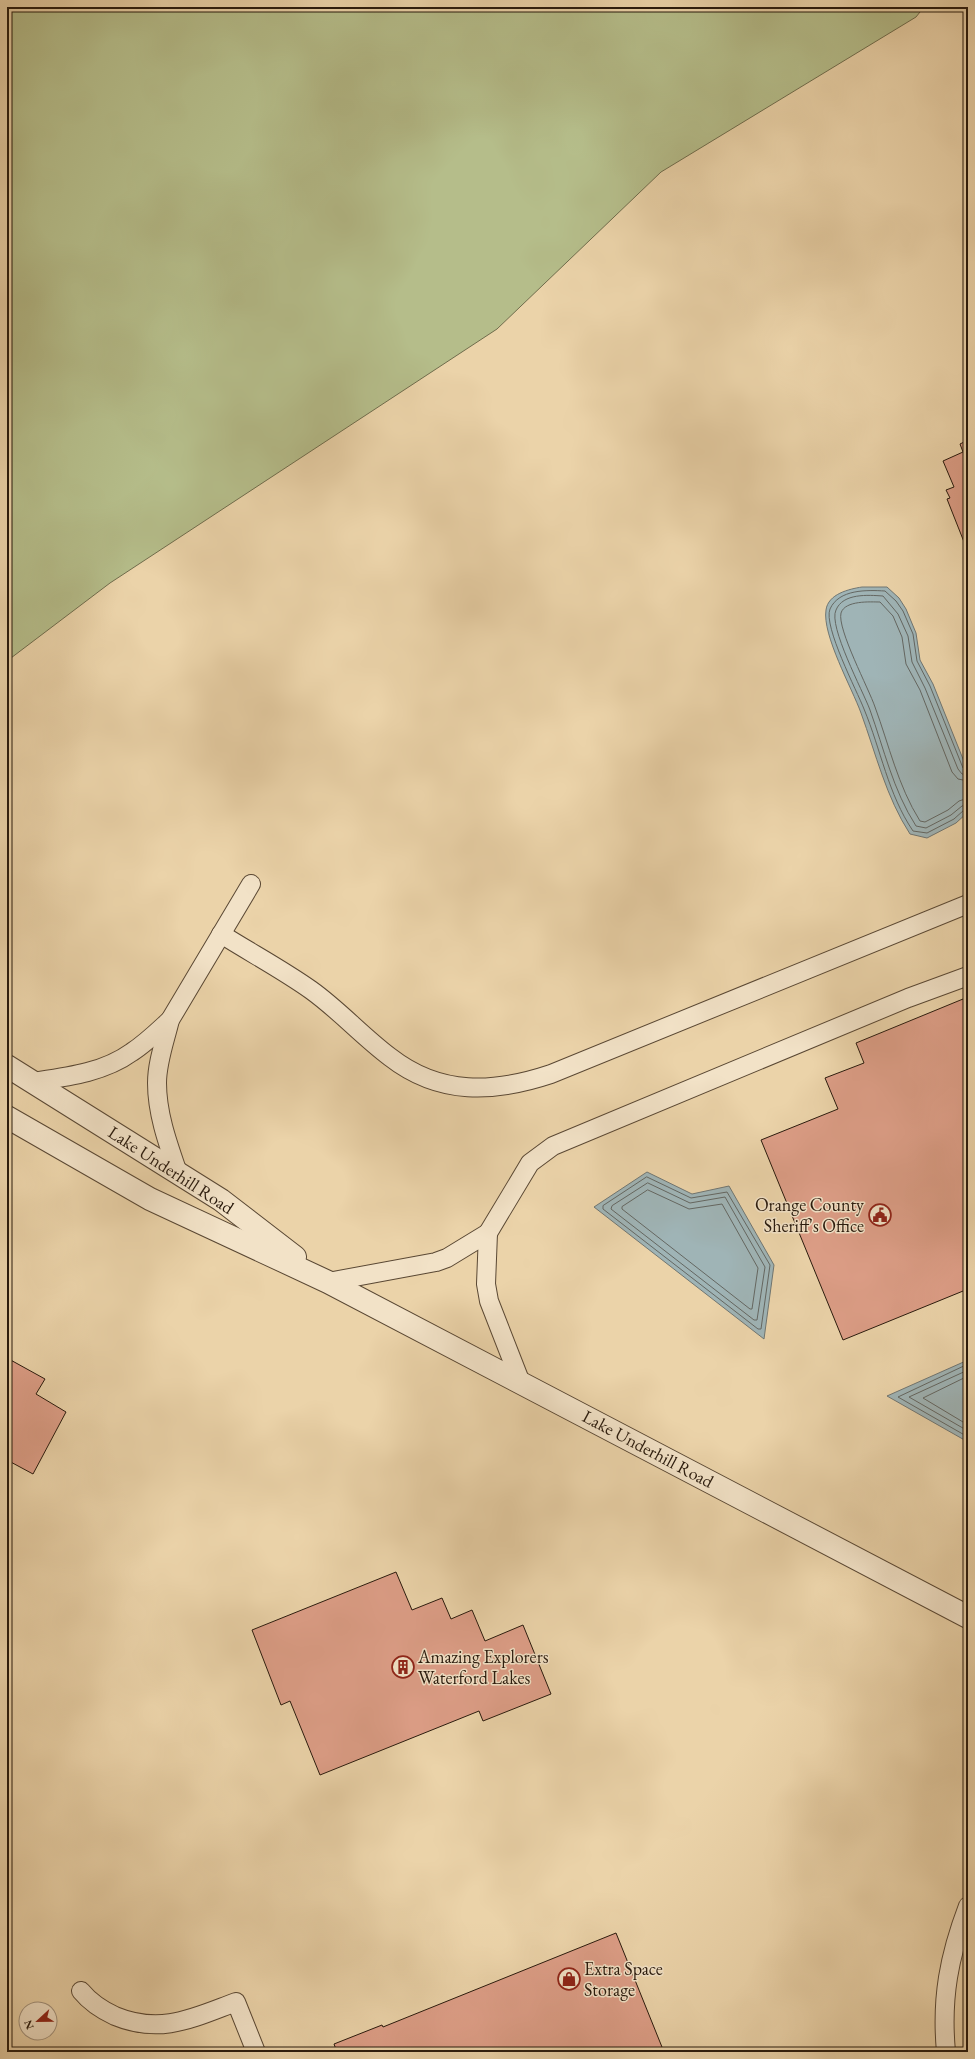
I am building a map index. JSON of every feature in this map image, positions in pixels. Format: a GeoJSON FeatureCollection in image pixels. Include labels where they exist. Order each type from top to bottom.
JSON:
{"type":"FeatureCollection","features":[{"type":"Feature","properties":{"kind":"street","name":"Lake Underhill Road"},"geometry":{"type":"LineString","coordinates":[[7,1066],[221,1200],[328,1282]]}},
{"type":"Feature","properties":{"kind":"street","name":"Lake Underhill Road"},"geometry":{"type":"LineString","coordinates":[[7,1117],[150,1199],[328,1282],[968,1617]]}},
{"type":"Feature","properties":{"kind":"lane"},"geometry":{"type":"LineString","coordinates":[[178,1173],[163,1122],[157,1083],[161,1057],[170,1020],[251,884]]}},
{"type":"Feature","properties":{"kind":"lane"},"geometry":{"type":"LineString","coordinates":[[221,934],[312,990],[389,1057],[414,1074],[450,1086],[481,1088],[512,1085],[551,1074],[968,904]]}},
{"type":"Feature","properties":{"kind":"lane"},"geometry":{"type":"LineString","coordinates":[[328,1282],[436,1262],[447,1258],[488,1233],[530,1163],[549,1148],[660,1100],[968,976]]}},
{"type":"Feature","properties":{"kind":"lane"},"geometry":{"type":"LineString","coordinates":[[32,1082],[64,1078],[109,1065],[133,1052],[170,1020]]}},
{"type":"Feature","properties":{"kind":"lane"},"geometry":{"type":"LineString","coordinates":[[488,1233],[486,1284],[489,1301],[521,1383]]}},
{"type":"Feature","properties":{"kind":"lane"},"geometry":{"type":"LineString","coordinates":[[946,2052],[944,2012],[947,1975],[956,1940],[968,1906]]}},
{"type":"Feature","properties":{"kind":"lane"},"geometry":{"type":"LineString","coordinates":[[81,1991],[86,1998],[109,2013],[140,2024],[161,2025],[185,2020],[236,2002],[256,2052]]}},
{"type":"Feature","properties":{"kind":"green space"},"geometry":{"type":"Polygon","coordinates":[[[7,7],[924,7],[916,17],[661,172],[497,329],[110,583],[7,661],[7,7]]]}},
{"type":"Feature","properties":{"kind":"water"},"geometry":{"type":"Polygon","coordinates":[[[862,587],[887,587],[899,598],[906,609],[916,633],[920,660],[933,684],[968,774],[968,812],[956,823],[927,838],[910,834],[894,805],[857,702],[839,662],[829,633],[826,621],[826,610],[828,604],[840,593],[862,587]]]}},
{"type":"Feature","properties":{"kind":"water"},"geometry":{"type":"Polygon","coordinates":[[[647,1172],[692,1194],[729,1186],[774,1265],[764,1339],[594,1207],[647,1172]]]}},
{"type":"Feature","properties":{"kind":"water"},"geometry":{"type":"Polygon","coordinates":[[[968,1360],[968,1442],[887,1396],[968,1360]]]}},
{"type":"Feature","properties":{"kind":"building"},"geometry":{"type":"Polygon","coordinates":[[[968,440],[968,552],[947,499],[950,498],[946,490],[954,487],[943,461],[963,452],[960,444],[968,440]]]}},
{"type":"Feature","properties":{"kind":"building"},"geometry":{"type":"Polygon","coordinates":[[[968,582],[968,595],[964,584],[968,582]]]}},
{"type":"Feature","properties":{"kind":"building","name":"Orange County Sheriff's Office"},"geometry":{"type":"Polygon","coordinates":[[[963,999],[968,1012],[968,1289],[843,1340],[761,1140],[838,1109],[825,1078],[864,1063],[856,1043],[963,999]]]}},
{"type":"Feature","properties":{"kind":"building"},"geometry":{"type":"Polygon","coordinates":[[[7,1358],[45,1379],[36,1394],[66,1412],[33,1474],[7,1460],[7,1358]]]}},
{"type":"Feature","properties":{"kind":"building","name":"Amazing Explorers Waterford Lakes"},"geometry":{"type":"Polygon","coordinates":[[[396,1572],[412,1610],[442,1598],[451,1619],[472,1610],[485,1641],[523,1625],[551,1694],[483,1721],[479,1711],[320,1775],[290,1701],[281,1705],[252,1630],[396,1572]]]}},
{"type":"Feature","properties":{"kind":"building","name":"Extra Space Storage"},"geometry":{"type":"Polygon","coordinates":[[[616,1933],[664,2052],[337,2052],[334,2044],[382,2025],[383,2027],[616,1933]]]}},
{"type":"Feature","properties":{"kind":"place","name":"Orange County Sheriff's Office"},"geometry":{"type":"Point","coordinates":[880,1215]}},
{"type":"Feature","properties":{"kind":"place","name":"Amazing Explorers Waterford Lakes"},"geometry":{"type":"Point","coordinates":[403,1667]}},
{"type":"Feature","properties":{"kind":"place","name":"Extra Space Storage"},"geometry":{"type":"Point","coordinates":[569,1979]}}]}
